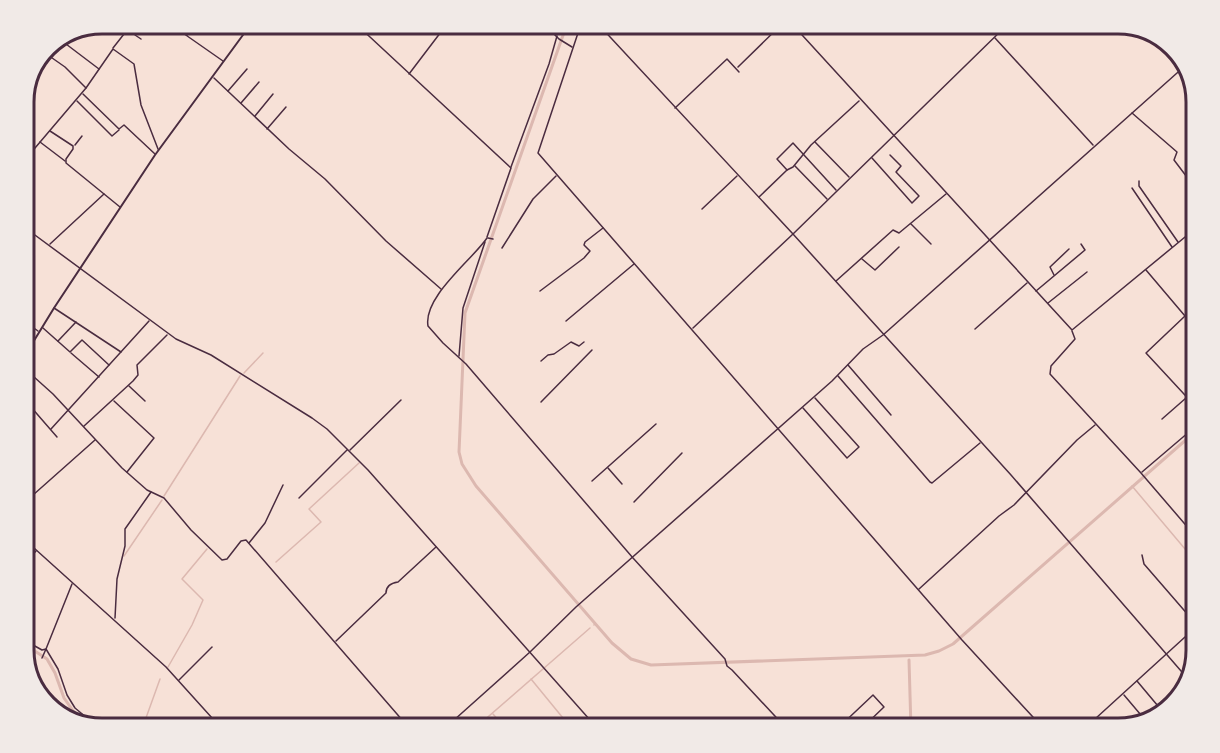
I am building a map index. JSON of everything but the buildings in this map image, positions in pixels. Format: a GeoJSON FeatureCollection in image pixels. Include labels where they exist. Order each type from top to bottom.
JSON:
{"type":"FeatureCollection","features":[{"type":"Feature","properties":{"kind":"main road"},"geometry":{"type":"LineString","coordinates":[[35,340],[158,149],[244,34]]}},
{"type":"Feature","properties":{"kind":"street"},"geometry":{"type":"LineString","coordinates":[[35,149],[100,70],[124,34],[134,34],[141,39]]}},
{"type":"Feature","properties":{"kind":"street"},"geometry":{"type":"LineString","coordinates":[[183,34],[223,62]]}},
{"type":"Feature","properties":{"kind":"street"},"geometry":{"type":"LineString","coordinates":[[367,34],[511,168]]}},
{"type":"Feature","properties":{"kind":"street"},"geometry":{"type":"LineString","coordinates":[[409,74],[439,34]]}},
{"type":"Feature","properties":{"kind":"street"},"geometry":{"type":"LineString","coordinates":[[578,34],[538,153],[918,590],[1034,718]]}},
{"type":"Feature","properties":{"kind":"street"},"geometry":{"type":"LineString","coordinates":[[607,34],[793,234],[1027,493],[1182,672]]}},
{"type":"Feature","properties":{"kind":"street"},"geometry":{"type":"LineString","coordinates":[[736,68],[772,34]]}},
{"type":"Feature","properties":{"kind":"street"},"geometry":{"type":"LineString","coordinates":[[802,34],[988,241],[1072,330],[1075,339],[1051,366],[1050,374],[1186,525]]}},
{"type":"Feature","properties":{"kind":"street"},"geometry":{"type":"LineString","coordinates":[[693,329],[998,34]]}},
{"type":"Feature","properties":{"kind":"street"},"geometry":{"type":"LineString","coordinates":[[459,357],[463,308],[557,36],[573,47]]}},
{"type":"Feature","properties":{"kind":"street"},"geometry":{"type":"LineString","coordinates":[[994,38],[1094,146]]}},
{"type":"Feature","properties":{"kind":"street"},"geometry":{"type":"LineString","coordinates":[[67,45],[100,70]]}},
{"type":"Feature","properties":{"kind":"street"},"geometry":{"type":"LineString","coordinates":[[113,49],[134,64],[136,85],[158,149]]}},
{"type":"Feature","properties":{"kind":"street"},"geometry":{"type":"LineString","coordinates":[[52,58],[86,88]]}},
{"type":"Feature","properties":{"kind":"street"},"geometry":{"type":"LineString","coordinates":[[675,108],[727,59],[739,72]]}},
{"type":"Feature","properties":{"kind":"street"},"geometry":{"type":"LineString","coordinates":[[96,65],[103,63]]}},
{"type":"Feature","properties":{"kind":"street"},"geometry":{"type":"LineString","coordinates":[[228,91],[246,69]]}},
{"type":"Feature","properties":{"kind":"street"},"geometry":{"type":"LineString","coordinates":[[456,718],[576,607],[802,408],[847,364],[884,335],[1178,72]]}},
{"type":"Feature","properties":{"kind":"street"},"geometry":{"type":"LineString","coordinates":[[212,76],[325,180],[386,241],[442,289]]}},
{"type":"Feature","properties":{"kind":"street"},"geometry":{"type":"LineString","coordinates":[[241,104],[260,82]]}},
{"type":"Feature","properties":{"kind":"street"},"geometry":{"type":"LineString","coordinates":[[82,93],[119,129]]}},
{"type":"Feature","properties":{"kind":"street"},"geometry":{"type":"LineString","coordinates":[[254,116],[273,94]]}},
{"type":"Feature","properties":{"kind":"street"},"geometry":{"type":"LineString","coordinates":[[759,198],[860,99]]}},
{"type":"Feature","properties":{"kind":"street"},"geometry":{"type":"LineString","coordinates":[[76,100],[112,136],[124,125],[155,154]]}},
{"type":"Feature","properties":{"kind":"street"},"geometry":{"type":"LineString","coordinates":[[267,129],[286,107]]}},
{"type":"Feature","properties":{"kind":"street"},"geometry":{"type":"LineString","coordinates":[[1132,113],[1177,152],[1174,160],[1185,175]]}},
{"type":"Feature","properties":{"kind":"street"},"geometry":{"type":"LineString","coordinates":[[50,130],[73,146]]}},
{"type":"Feature","properties":{"kind":"street"},"geometry":{"type":"LineString","coordinates":[[66,162],[73,146],[82,136]]}},
{"type":"Feature","properties":{"kind":"street"},"geometry":{"type":"LineString","coordinates":[[40,142],[120,207]]}},
{"type":"Feature","properties":{"kind":"street"},"geometry":{"type":"LineString","coordinates":[[815,142],[849,178]]}},
{"type":"Feature","properties":{"kind":"street"},"geometry":{"type":"LineString","coordinates":[[787,170],[777,159],[793,143],[836,190]]}},
{"type":"Feature","properties":{"kind":"street"},"geometry":{"type":"LineString","coordinates":[[871,158],[912,203],[919,196],[896,172],[901,166],[890,155]]}},
{"type":"Feature","properties":{"kind":"street"},"geometry":{"type":"LineString","coordinates":[[795,165],[827,199]]}},
{"type":"Feature","properties":{"kind":"street"},"geometry":{"type":"LineString","coordinates":[[502,248],[533,199],[556,175]]}},
{"type":"Feature","properties":{"kind":"street"},"geometry":{"type":"LineString","coordinates":[[702,209],[738,176]]}},
{"type":"Feature","properties":{"kind":"street"},"geometry":{"type":"LineString","coordinates":[[1139,181],[1139,186],[1179,243]]}},
{"type":"Feature","properties":{"kind":"street"},"geometry":{"type":"LineString","coordinates":[[1132,188],[1173,248]]}},
{"type":"Feature","properties":{"kind":"street"},"geometry":{"type":"LineString","coordinates":[[50,244],[104,194]]}},
{"type":"Feature","properties":{"kind":"street"},"geometry":{"type":"LineString","coordinates":[[835,281],[892,230],[898,234],[946,194]]}},
{"type":"Feature","properties":{"kind":"street"},"geometry":{"type":"LineString","coordinates":[[911,224],[931,244]]}},
{"type":"Feature","properties":{"kind":"street"},"geometry":{"type":"LineString","coordinates":[[540,291],[584,258],[590,251],[584,245],[585,242],[604,227]]}},
{"type":"Feature","properties":{"kind":"street"},"geometry":{"type":"LineString","coordinates":[[35,234],[176,339],[211,355],[327,429],[349,450],[588,718]]}},
{"type":"Feature","properties":{"kind":"street"},"geometry":{"type":"LineString","coordinates":[[1072,330],[1185,237]]}},
{"type":"Feature","properties":{"kind":"street"},"geometry":{"type":"LineString","coordinates":[[488,238],[442,289],[429,314],[428,326],[466,364],[633,558],[726,661],[727,665],[777,718]]}},
{"type":"Feature","properties":{"kind":"street"},"geometry":{"type":"LineString","coordinates":[[488,238],[493,239]]}},
{"type":"Feature","properties":{"kind":"street"},"geometry":{"type":"LineString","coordinates":[[1035,291],[1085,250],[1081,244]]}},
{"type":"Feature","properties":{"kind":"street"},"geometry":{"type":"LineString","coordinates":[[862,259],[875,270],[899,247]]}},
{"type":"Feature","properties":{"kind":"street"},"geometry":{"type":"LineString","coordinates":[[1054,276],[1050,267],[1069,249]]}},
{"type":"Feature","properties":{"kind":"street"},"geometry":{"type":"LineString","coordinates":[[566,321],[635,263]]}},
{"type":"Feature","properties":{"kind":"street"},"geometry":{"type":"LineString","coordinates":[[1146,270],[1185,316],[1146,353],[1186,395]]}},
{"type":"Feature","properties":{"kind":"street"},"geometry":{"type":"LineString","coordinates":[[1047,304],[1087,272]]}},
{"type":"Feature","properties":{"kind":"street"},"geometry":{"type":"LineString","coordinates":[[975,329],[1027,282]]}},
{"type":"Feature","properties":{"kind":"street"},"geometry":{"type":"LineString","coordinates":[[54,308],[121,352]]}},
{"type":"Feature","properties":{"kind":"street"},"geometry":{"type":"LineString","coordinates":[[51,429],[150,320]]}},
{"type":"Feature","properties":{"kind":"street"},"geometry":{"type":"LineString","coordinates":[[58,341],[76,322]]}},
{"type":"Feature","properties":{"kind":"street"},"geometry":{"type":"LineString","coordinates":[[43,328],[99,377]]}},
{"type":"Feature","properties":{"kind":"street"},"geometry":{"type":"LineString","coordinates":[[35,329],[40,332]]}},
{"type":"Feature","properties":{"kind":"street"},"geometry":{"type":"LineString","coordinates":[[83,427],[129,385],[138,375],[136,367],[140,361],[168,333]]}},
{"type":"Feature","properties":{"kind":"street"},"geometry":{"type":"LineString","coordinates":[[70,352],[82,340],[109,365]]}},
{"type":"Feature","properties":{"kind":"street"},"geometry":{"type":"LineString","coordinates":[[541,361],[571,342],[579,346],[584,342]]}},
{"type":"Feature","properties":{"kind":"street"},"geometry":{"type":"LineString","coordinates":[[541,402],[592,350]]}},
{"type":"Feature","properties":{"kind":"street"},"geometry":{"type":"LineString","coordinates":[[847,364],[891,415]]}},
{"type":"Feature","properties":{"kind":"street"},"geometry":{"type":"LineString","coordinates":[[35,375],[126,472],[151,492],[164,498],[191,530],[222,560],[227,559],[241,541],[246,540],[401,718]]}},
{"type":"Feature","properties":{"kind":"street"},"geometry":{"type":"LineString","coordinates":[[838,375],[932,483],[981,443]]}},
{"type":"Feature","properties":{"kind":"street"},"geometry":{"type":"LineString","coordinates":[[129,385],[145,401]]}},
{"type":"Feature","properties":{"kind":"street"},"geometry":{"type":"LineString","coordinates":[[802,408],[847,458],[859,447],[814,397]]}},
{"type":"Feature","properties":{"kind":"street"},"geometry":{"type":"LineString","coordinates":[[1162,418],[1186,398]]}},
{"type":"Feature","properties":{"kind":"street"},"geometry":{"type":"LineString","coordinates":[[114,400],[154,438],[126,472]]}},
{"type":"Feature","properties":{"kind":"street"},"geometry":{"type":"LineString","coordinates":[[299,498],[401,400]]}},
{"type":"Feature","properties":{"kind":"street"},"geometry":{"type":"LineString","coordinates":[[35,411],[57,437]]}},
{"type":"Feature","properties":{"kind":"street"},"geometry":{"type":"LineString","coordinates":[[592,481],[656,424]]}},
{"type":"Feature","properties":{"kind":"street"},"geometry":{"type":"LineString","coordinates":[[918,590],[1027,493],[1077,440],[1096,424]]}},
{"type":"Feature","properties":{"kind":"street"},"geometry":{"type":"LineString","coordinates":[[1142,474],[1186,435]]}},
{"type":"Feature","properties":{"kind":"street"},"geometry":{"type":"LineString","coordinates":[[35,493],[95,440]]}},
{"type":"Feature","properties":{"kind":"street"},"geometry":{"type":"LineString","coordinates":[[634,502],[682,453]]}},
{"type":"Feature","properties":{"kind":"street"},"geometry":{"type":"LineString","coordinates":[[608,467],[622,484]]}},
{"type":"Feature","properties":{"kind":"street"},"geometry":{"type":"LineString","coordinates":[[249,544],[265,523],[283,485]]}},
{"type":"Feature","properties":{"kind":"street"},"geometry":{"type":"LineString","coordinates":[[114,619],[117,579],[125,546],[125,529],[151,492]]}},
{"type":"Feature","properties":{"kind":"street"},"geometry":{"type":"LineString","coordinates":[[335,641],[386,593],[386,589],[392,583],[398,582],[436,547]]}},
{"type":"Feature","properties":{"kind":"street"},"geometry":{"type":"LineString","coordinates":[[37,551],[114,619],[178,680],[212,718]]}},
{"type":"Feature","properties":{"kind":"street"},"geometry":{"type":"LineString","coordinates":[[1142,555],[1144,564],[1186,614]]}},
{"type":"Feature","properties":{"kind":"street"},"geometry":{"type":"LineString","coordinates":[[42,658],[72,583]]}},
{"type":"Feature","properties":{"kind":"street"},"geometry":{"type":"LineString","coordinates":[[1096,718],[1186,635]]}},
{"type":"Feature","properties":{"kind":"street"},"geometry":{"type":"LineString","coordinates":[[35,646],[46,650],[58,669],[66,695],[75,708],[84,716]]}},
{"type":"Feature","properties":{"kind":"street"},"geometry":{"type":"LineString","coordinates":[[178,680],[212,646]]}},
{"type":"Feature","properties":{"kind":"street"},"geometry":{"type":"LineString","coordinates":[[1137,681],[1157,705]]}},
{"type":"Feature","properties":{"kind":"street"},"geometry":{"type":"LineString","coordinates":[[1123,694],[1140,714]]}},
{"type":"Feature","properties":{"kind":"street"},"geometry":{"type":"LineString","coordinates":[[849,718],[873,695],[884,707],[872,718]]}},
{"type":"Feature","properties":{"kind":"waterway"},"geometry":{"type":"LineString","coordinates":[[563,34],[465,313],[459,452],[462,464],[476,486],[612,643],[631,659],[651,665],[925,655],[939,651],[953,644],[1186,440]]}},
{"type":"Feature","properties":{"kind":"waterway"},"geometry":{"type":"LineString","coordinates":[[244,373],[263,353]]}},
{"type":"Feature","properties":{"kind":"waterway"},"geometry":{"type":"LineString","coordinates":[[164,496],[240,376]]}},
{"type":"Feature","properties":{"kind":"waterway"},"geometry":{"type":"LineString","coordinates":[[276,562],[321,522],[309,509],[359,463]]}},
{"type":"Feature","properties":{"kind":"waterway"},"geometry":{"type":"LineString","coordinates":[[1132,486],[1186,550]]}},
{"type":"Feature","properties":{"kind":"waterway"},"geometry":{"type":"LineString","coordinates":[[124,556],[162,500]]}},
{"type":"Feature","properties":{"kind":"waterway"},"geometry":{"type":"LineString","coordinates":[[168,667],[192,625],[203,600],[182,579],[207,549]]}},
{"type":"Feature","properties":{"kind":"waterway"},"geometry":{"type":"LineString","coordinates":[[487,718],[590,628]]}},
{"type":"Feature","properties":{"kind":"waterway"},"geometry":{"type":"LineString","coordinates":[[35,651],[47,659],[64,698],[73,711]]}},
{"type":"Feature","properties":{"kind":"waterway"},"geometry":{"type":"LineString","coordinates":[[909,660],[911,718]]}},
{"type":"Feature","properties":{"kind":"waterway"},"geometry":{"type":"LineString","coordinates":[[146,718],[160,679]]}},
{"type":"Feature","properties":{"kind":"waterway"},"geometry":{"type":"LineString","coordinates":[[531,679],[563,718]]}},
{"type":"Feature","properties":{"kind":"waterway"},"geometry":{"type":"LineString","coordinates":[[493,714],[496,718]]}}]}
